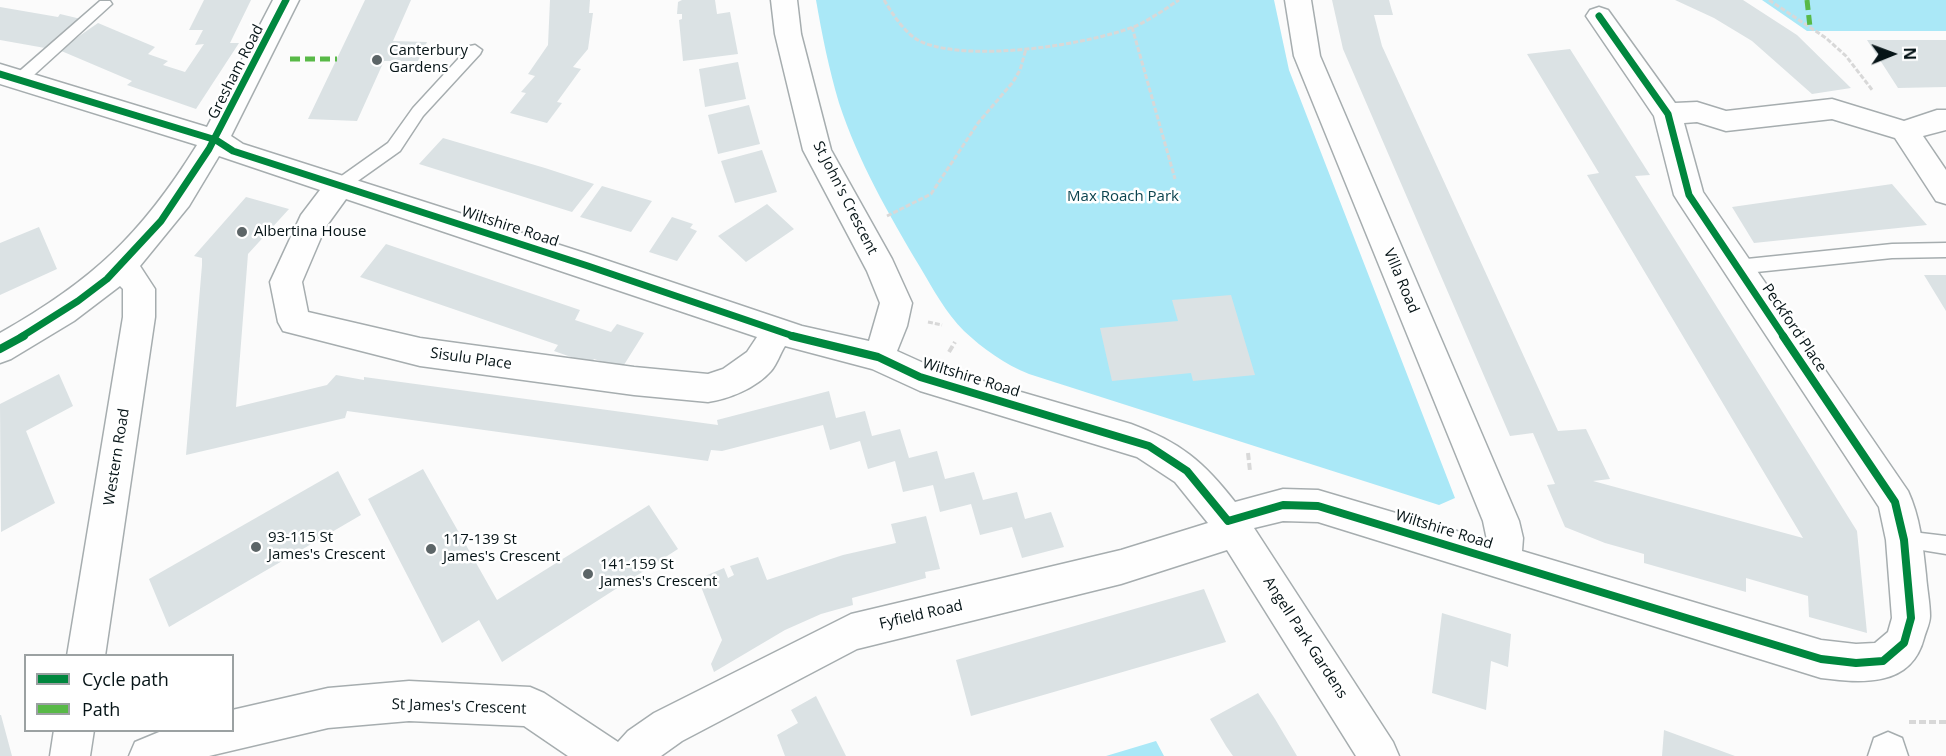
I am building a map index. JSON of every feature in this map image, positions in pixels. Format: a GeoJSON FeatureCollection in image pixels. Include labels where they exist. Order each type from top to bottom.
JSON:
{"type":"FeatureCollection","features":[{"type":"Feature","properties":{"kind":"street","name":"Gresham Road"},"geometry":{"type":"LineString","coordinates":[[0,349],[72,306],[120,267],[163,221],[191,183],[216,140],[286,0]]}},
{"type":"Feature","properties":{"kind":"street","name":"St John's Crescent"},"geometry":{"type":"LineString","coordinates":[[784,0],[788,34],[817,150],[881,268],[896,303],[891,326],[878,357]]}},
{"type":"Feature","properties":{"kind":"street","name":"Villa Road"},"geometry":{"type":"LineString","coordinates":[[1298,0],[1307,56],[1501,521],[1505,538],[1503,562]]}},
{"type":"Feature","properties":{"kind":"street","name":"Peckford Place"},"geometry":{"type":"LineString","coordinates":[[1599,16],[1668,114],[1689,195],[1895,502],[1904,540],[1911,618],[1904,643],[1883,661]]}},
{"type":"Feature","properties":{"kind":"street","name":"Wiltshire Road"},"geometry":{"type":"LineString","coordinates":[[9,77],[216,140],[233,151],[588,266],[777,331],[878,357],[920,377],[1157,449],[1185,467],[1232,526],[1281,504],[1303,503],[1821,659],[1856,663],[1883,661]]}},
{"type":"Feature","properties":{"kind":"street"},"geometry":{"type":"LineString","coordinates":[[1668,114],[1696,112],[1726,121],[1832,109],[1905,131],[1936,120],[1946,120]]}},
{"type":"Feature","properties":{"kind":"street"},"geometry":{"type":"LineString","coordinates":[[1905,131],[1946,193]]}},
{"type":"Feature","properties":{"kind":"street","name":"Sisulu Place"},"geometry":{"type":"LineString","coordinates":[[339,186],[312,223],[286,282],[294,322],[420,352],[708,388],[720,386],[735,379],[759,362],[777,331]]}},
{"type":"Feature","properties":{"kind":"street","name":"Western Road"},"geometry":{"type":"LineString","coordinates":[[86,654],[139,317],[140,294],[136,279],[120,267]]}},
{"type":"Feature","properties":{"kind":"street","name":"Fyfield Road"},"geometry":{"type":"LineString","coordinates":[[632,756],[642,745],[668,727],[851,632],[1121,567],[1232,526]]}},
{"type":"Feature","properties":{"kind":"street","name":"Angell Park Gardens"},"geometry":{"type":"LineString","coordinates":[[1232,526],[1379,756]]}},
{"type":"Feature","properties":{"kind":"street","name":"St James's Crescent"},"geometry":{"type":"LineString","coordinates":[[234,729],[328,708],[409,701],[530,707],[603,756]]}},
{"type":"Feature","properties":{"kind":"street"},"geometry":{"type":"LineString","coordinates":[[70,756],[75,732]]}},
{"type":"Feature","properties":{"kind":"street","name":"St James's Crescent"},"geometry":{"type":"LineString","coordinates":[[149,756],[224,732]]}},
{"type":"Feature","properties":{"kind":"lane"},"geometry":{"type":"LineString","coordinates":[[9,77],[105,4]]}},
{"type":"Feature","properties":{"kind":"lane"},"geometry":{"type":"LineString","coordinates":[[339,186],[394,147],[418,112],[475,50]]}},
{"type":"Feature","properties":{"kind":"lane"},"geometry":{"type":"LineString","coordinates":[[1737,267],[1892,251],[1946,250]]}},
{"type":"Feature","properties":{"kind":"lane"},"geometry":{"type":"LineString","coordinates":[[1904,540],[1946,545]]}},
{"type":"Feature","properties":{"kind":"path"},"geometry":{"type":"LineString","coordinates":[[884,0],[903,26],[923,42],[942,47],[971,50],[1026,49],[1085,39],[1132,27],[1179,0]]}},
{"type":"Feature","properties":{"kind":"path"},"geometry":{"type":"LineString","coordinates":[[1769,0],[1826,38],[1846,56],[1905,131]]}},
{"type":"Feature","properties":{"kind":"path"},"geometry":{"type":"LineString","coordinates":[[1132,27],[1175,179]]}},
{"type":"Feature","properties":{"kind":"path"},"geometry":{"type":"LineString","coordinates":[[859,231],[931,194],[978,123],[1013,82],[1020,70],[1026,49]]}},
{"type":"Feature","properties":{"kind":"path"},"geometry":{"type":"LineString","coordinates":[[928,322],[942,325]]}},
{"type":"Feature","properties":{"kind":"path"},"geometry":{"type":"LineString","coordinates":[[1248,453],[1250,471]]}},
{"type":"Feature","properties":{"kind":"path"},"geometry":{"type":"LineString","coordinates":[[1893,743],[1946,722]]}},
{"type":"Feature","properties":{"kind":"green space","name":"Max Roach Park"},"geometry":{"type":"Polygon","coordinates":[[[816,0],[1274,0],[1289,70],[1455,498],[1439,505],[1029,374],[1003,361],[979,344],[957,324],[940,300],[897,228],[855,146],[832,77],[816,0]]]}},
{"type":"Feature","properties":{"kind":"green space"},"geometry":{"type":"Polygon","coordinates":[[[1762,0],[1946,0],[1946,31],[1807,31],[1762,0]]]}},
{"type":"Feature","properties":{"kind":"green space"},"geometry":{"type":"Polygon","coordinates":[[[1156,741],[1164,756],[1106,756],[1156,741]]]}},
{"type":"Feature","properties":{"kind":"building"},"geometry":{"type":"Polygon","coordinates":[[[204,0],[251,0],[230,43],[239,43],[196,109],[127,85],[132,81],[59,50],[98,23],[155,47],[148,54],[168,61],[163,65],[185,72],[204,44],[195,45],[203,30],[189,30],[204,0]]]}},
{"type":"Feature","properties":{"kind":"building","name":"Canterbury Gardens"},"geometry":{"type":"Polygon","coordinates":[[[365,0],[411,0],[393,41],[427,42],[418,61],[384,61],[357,121],[308,119],[365,0]]]}},
{"type":"Feature","properties":{"kind":"building"},"geometry":{"type":"Polygon","coordinates":[[[550,0],[590,0],[589,13],[593,13],[588,49],[573,67],[581,69],[557,102],[562,103],[547,123],[510,113],[526,93],[521,92],[535,76],[528,74],[548,45],[550,0]]]}},
{"type":"Feature","properties":{"kind":"building"},"geometry":{"type":"Polygon","coordinates":[[[715,0],[717,14],[730,12],[738,54],[683,61],[679,20],[682,19],[682,14],[677,14],[678,2],[715,0]]]}},
{"type":"Feature","properties":{"kind":"building"},"geometry":{"type":"Polygon","coordinates":[[[1332,0],[1389,0],[1393,15],[1374,15],[1382,46],[1558,431],[1586,429],[1610,479],[1593,481],[1803,538],[1587,175],[1599,173],[1527,54],[1570,49],[1650,175],[1635,176],[1857,531],[1867,633],[1809,617],[1808,596],[1746,578],[1746,592],[1644,563],[1644,554],[1605,543],[1565,527],[1547,485],[1555,484],[1533,433],[1510,436],[1343,49],[1332,0]]]}},
{"type":"Feature","properties":{"kind":"building"},"geometry":{"type":"Polygon","coordinates":[[[1675,0],[1743,0],[1797,35],[1851,88],[1812,94],[1752,41],[1714,18],[1675,0]]]}},
{"type":"Feature","properties":{"kind":"building"},"geometry":{"type":"Polygon","coordinates":[[[0,7],[58,17],[60,14],[81,19],[45,48],[0,40],[0,7]]]}},
{"type":"Feature","properties":{"kind":"building"},"geometry":{"type":"Polygon","coordinates":[[[1867,40],[1946,40],[1946,87],[1898,88],[1867,40]]]}},
{"type":"Feature","properties":{"kind":"building"},"geometry":{"type":"Polygon","coordinates":[[[738,62],[746,99],[705,107],[699,69],[738,62]]]}},
{"type":"Feature","properties":{"kind":"building"},"geometry":{"type":"Polygon","coordinates":[[[749,105],[760,144],[718,154],[708,115],[749,105]]]}},
{"type":"Feature","properties":{"kind":"building"},"geometry":{"type":"Polygon","coordinates":[[[443,138],[594,184],[572,212],[419,164],[443,138]]]}},
{"type":"Feature","properties":{"kind":"building"},"geometry":{"type":"Polygon","coordinates":[[[762,150],[777,192],[735,203],[721,161],[762,150]]]}},
{"type":"Feature","properties":{"kind":"building"},"geometry":{"type":"Polygon","coordinates":[[[1892,184],[1927,225],[1754,243],[1732,207],[1892,184]]]}},
{"type":"Feature","properties":{"kind":"building"},"geometry":{"type":"Polygon","coordinates":[[[602,186],[652,201],[631,232],[580,217],[602,186]]]}},
{"type":"Feature","properties":{"kind":"building"},"geometry":{"type":"Polygon","coordinates":[[[246,197],[289,209],[248,254],[236,407],[327,385],[336,375],[718,425],[717,420],[829,391],[836,418],[865,411],[872,436],[900,429],[909,458],[937,451],[945,479],[974,472],[983,500],[1017,492],[1025,519],[1051,512],[1064,547],[1022,558],[1012,527],[980,535],[971,504],[940,512],[933,485],[903,492],[895,461],[868,469],[860,441],[830,450],[823,425],[722,451],[711,450],[708,461],[347,411],[345,418],[186,455],[202,265],[202,258],[194,256],[246,197]]]}},
{"type":"Feature","properties":{"kind":"building"},"geometry":{"type":"Polygon","coordinates":[[[767,204],[794,229],[746,262],[718,236],[767,204]]]}},
{"type":"Feature","properties":{"kind":"building"},"geometry":{"type":"Polygon","coordinates":[[[672,217],[693,224],[690,228],[697,231],[677,261],[649,252],[672,217]]]}},
{"type":"Feature","properties":{"kind":"building"},"geometry":{"type":"Polygon","coordinates":[[[39,227],[57,269],[0,295],[0,243],[39,227]]]}},
{"type":"Feature","properties":{"kind":"building"},"geometry":{"type":"Polygon","coordinates":[[[386,244],[580,310],[575,320],[611,332],[617,324],[644,333],[622,368],[594,359],[591,364],[554,351],[558,345],[360,277],[386,244]]]}},
{"type":"Feature","properties":{"kind":"building"},"geometry":{"type":"Polygon","coordinates":[[[1924,275],[1946,275],[1946,311],[1924,275]]]}},
{"type":"Feature","properties":{"kind":"building"},"geometry":{"type":"Polygon","coordinates":[[[1231,295],[1255,375],[1193,381],[1191,373],[1112,381],[1100,328],[1178,321],[1172,300],[1231,295]]]}},
{"type":"Feature","properties":{"kind":"building"},"geometry":{"type":"Polygon","coordinates":[[[59,374],[73,406],[26,431],[55,503],[1,532],[0,404],[59,374]]]}},
{"type":"Feature","properties":{"kind":"building"},"geometry":{"type":"Polygon","coordinates":[[[423,469],[497,600],[649,505],[678,549],[502,662],[479,620],[442,643],[368,499],[423,469]]]}},
{"type":"Feature","properties":{"kind":"building","name":"93-115 St James's Crescent"},"geometry":{"type":"Polygon","coordinates":[[[338,471],[361,515],[169,627],[149,579],[338,471]]]}},
{"type":"Feature","properties":{"kind":"building"},"geometry":{"type":"Polygon","coordinates":[[[926,516],[940,569],[925,572],[926,578],[852,598],[853,605],[821,614],[785,630],[714,672],[711,664],[722,640],[698,579],[724,568],[728,578],[734,575],[730,566],[758,557],[767,580],[843,555],[896,543],[891,524],[926,516]]]}},
{"type":"Feature","properties":{"kind":"building"},"geometry":{"type":"Polygon","coordinates":[[[1204,589],[1226,642],[971,716],[956,660],[1204,589]]]}},
{"type":"Feature","properties":{"kind":"building"},"geometry":{"type":"Polygon","coordinates":[[[1442,613],[1511,634],[1508,667],[1491,661],[1486,710],[1432,693],[1442,613]]]}},
{"type":"Feature","properties":{"kind":"building"},"geometry":{"type":"Polygon","coordinates":[[[1258,693],[1297,756],[1233,756],[1226,746],[1210,719],[1258,693]]]}},
{"type":"Feature","properties":{"kind":"building"},"geometry":{"type":"Polygon","coordinates":[[[816,696],[846,756],[785,756],[777,735],[798,723],[791,710],[816,696]]]}},
{"type":"Feature","properties":{"kind":"building"},"geometry":{"type":"Polygon","coordinates":[[[1,715],[12,756],[0,756],[1,715]]]}},
{"type":"Feature","properties":{"kind":"building"},"geometry":{"type":"Polygon","coordinates":[[[1664,730],[1735,756],[1662,756],[1664,730]]]}},
{"type":"Feature","properties":{"kind":"marked path"},"geometry":{"type":"LineString","coordinates":[[1807,0],[1810,27]]}},
{"type":"Feature","properties":{"kind":"marked path"},"geometry":{"type":"LineString","coordinates":[[290,59],[337,59]]}},
{"type":"Feature","properties":{"kind":"cycle path"},"geometry":{"type":"LineString","coordinates":[[0,349],[63,312],[107,279],[161,221],[209,149],[286,0]]}},
{"type":"Feature","properties":{"kind":"cycle path"},"geometry":{"type":"LineString","coordinates":[[0,74],[216,140],[233,151],[588,266],[802,339],[878,357],[920,377],[1131,439],[1164,454],[1187,471],[1228,521],[1283,505],[1318,506],[1821,659],[1856,663],[1883,661],[1904,643],[1911,618],[1904,540],[1895,502],[1689,195],[1668,114],[1599,16]]}},
{"type":"Feature","properties":{"kind":"place","name":"Canterbury Gardens"},"geometry":{"type":"Point","coordinates":[377,60]}},
{"type":"Feature","properties":{"kind":"place","name":"Albertina House"},"geometry":{"type":"Point","coordinates":[242,232]}},
{"type":"Feature","properties":{"kind":"place","name":"93-115 St James's Crescent"},"geometry":{"type":"Point","coordinates":[256,547]}},
{"type":"Feature","properties":{"kind":"place","name":"117-139 St James's Crescent"},"geometry":{"type":"Point","coordinates":[431,549]}},
{"type":"Feature","properties":{"kind":"place","name":"141-159 St James's Crescent"},"geometry":{"type":"Point","coordinates":[588,574]}}]}
